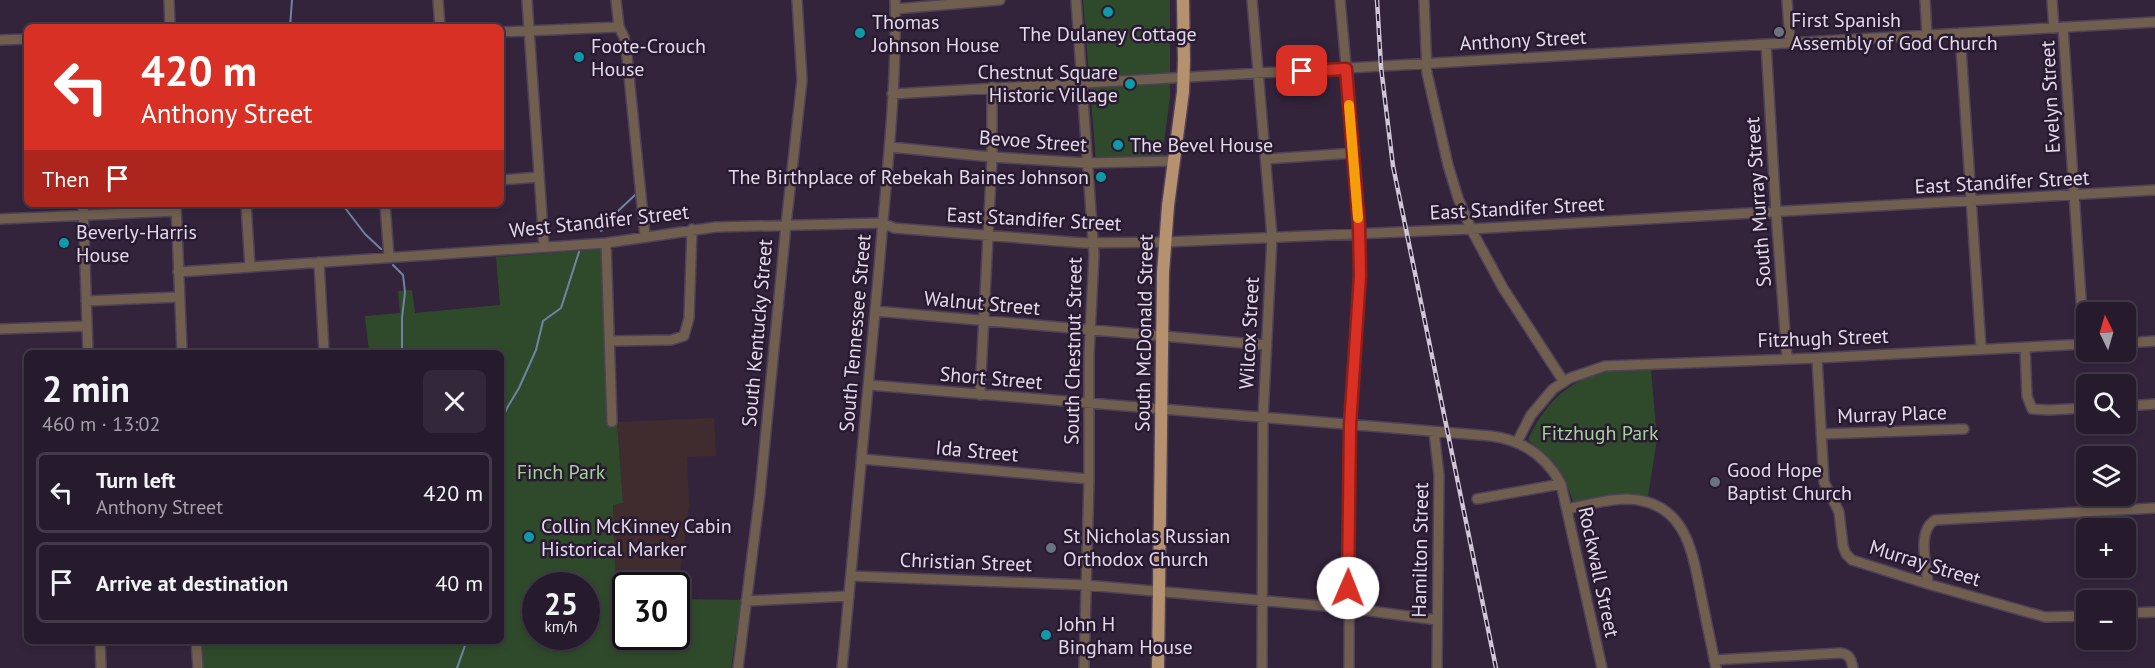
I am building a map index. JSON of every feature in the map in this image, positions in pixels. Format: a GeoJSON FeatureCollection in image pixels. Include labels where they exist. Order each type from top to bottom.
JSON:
{"type":"FeatureCollection","features":[{"type":"Feature","properties":{"kind":"main road","name":"South McDonald Street"},"geometry":{"type":"LineString","coordinates":[[1158,668],[1165,242],[1183,78],[1183,0]]}},
{"type":"Feature","properties":{"kind":"street"},"geometry":{"type":"LineString","coordinates":[[168,0],[170,24]]}},
{"type":"Feature","properties":{"kind":"street"},"geometry":{"type":"LineString","coordinates":[[438,0],[440,24]]}},
{"type":"Feature","properties":{"kind":"street"},"geometry":{"type":"LineString","coordinates":[[527,0],[544,246]]}},
{"type":"Feature","properties":{"kind":"street"},"geometry":{"type":"LineString","coordinates":[[616,0],[619,27],[624,37],[627,56],[645,236]]}},
{"type":"Feature","properties":{"kind":"street","name":"South Kentucky Street"},"geometry":{"type":"LineString","coordinates":[[738,668],[760,493],[802,80],[797,0]]}},
{"type":"Feature","properties":{"kind":"street"},"geometry":{"type":"LineString","coordinates":[[895,5],[1000,0]]}},
{"type":"Feature","properties":{"kind":"street","name":"South Chestnut Street"},"geometry":{"type":"LineString","coordinates":[[1076,0],[1094,243],[1089,330],[1089,479],[1084,668]]}},
{"type":"Feature","properties":{"kind":"street","name":"Wilcox Street"},"geometry":{"type":"LineString","coordinates":[[1252,0],[1272,237],[1263,418],[1262,668]]}},
{"type":"Feature","properties":{"kind":"street"},"geometry":{"type":"LineString","coordinates":[[1340,0],[1354,153],[1360,276],[1350,425],[1349,668]]}},
{"type":"Feature","properties":{"kind":"street"},"geometry":{"type":"LineString","coordinates":[[1424,0],[1427,77],[1458,198],[1471,230],[1503,288],[1564,382]]}},
{"type":"Feature","properties":{"kind":"street"},"geometry":{"type":"LineString","coordinates":[[1787,0],[1790,43]]}},
{"type":"Feature","properties":{"kind":"street"},"geometry":{"type":"LineString","coordinates":[[1925,0],[1927,35]]}},
{"type":"Feature","properties":{"kind":"street","name":"Evelyn Street"},"geometry":{"type":"LineString","coordinates":[[2052,0],[2059,28],[2082,302]]}},
{"type":"Feature","properties":{"kind":"street","name":"South Tennessee Street"},"geometry":{"type":"LineString","coordinates":[[842,668],[890,147],[895,5]]}},
{"type":"Feature","properties":{"kind":"street","name":"Anthony Street"},"geometry":{"type":"LineString","coordinates":[[892,94],[2155,22]]}},
{"type":"Feature","properties":{"kind":"street"},"geometry":{"type":"LineString","coordinates":[[504,32],[619,27]]}},
{"type":"Feature","properties":{"kind":"street"},"geometry":{"type":"LineString","coordinates":[[1960,33],[1981,348]]}},
{"type":"Feature","properties":{"kind":"street"},"geometry":{"type":"LineString","coordinates":[[0,40],[24,39]]}},
{"type":"Feature","properties":{"kind":"street","name":"South Murray Street"},"geometry":{"type":"LineString","coordinates":[[1766,44],[1787,358]]}},
{"type":"Feature","properties":{"kind":"street"},"geometry":{"type":"LineString","coordinates":[[980,395],[989,235],[992,87]]}},
{"type":"Feature","properties":{"kind":"street","name":"Bevoe Street"},"geometry":{"type":"LineString","coordinates":[[890,147],[1088,163],[1175,161]]}},
{"type":"Feature","properties":{"kind":"street"},"geometry":{"type":"LineString","coordinates":[[1266,159],[1354,153]]}},
{"type":"Feature","properties":{"kind":"street"},"geometry":{"type":"LineString","coordinates":[[504,180],[539,177]]}},
{"type":"Feature","properties":{"kind":"street","name":"East Standifer Street"},"geometry":{"type":"LineString","coordinates":[[883,223],[894,228],[1094,243],[1165,242],[1471,230],[2155,190]]}},
{"type":"Feature","properties":{"kind":"street"},"geometry":{"type":"LineString","coordinates":[[83,207],[88,350]]}},
{"type":"Feature","properties":{"kind":"street"},"geometry":{"type":"LineString","coordinates":[[0,219],[176,207],[182,350]]}},
{"type":"Feature","properties":{"kind":"street"},"geometry":{"type":"LineString","coordinates":[[246,207],[250,267]]}},
{"type":"Feature","properties":{"kind":"street"},"geometry":{"type":"LineString","coordinates":[[385,207],[389,257]]}},
{"type":"Feature","properties":{"kind":"street","name":"West Standifer Street"},"geometry":{"type":"LineString","coordinates":[[178,272],[606,243],[716,227],[883,223]]}},
{"type":"Feature","properties":{"kind":"street"},"geometry":{"type":"LineString","coordinates":[[610,340],[671,340],[684,336],[689,318],[692,229]]}},
{"type":"Feature","properties":{"kind":"street"},"geometry":{"type":"LineString","coordinates":[[606,243],[612,422]]}},
{"type":"Feature","properties":{"kind":"street"},"geometry":{"type":"LineString","coordinates":[[319,262],[324,350]]}},
{"type":"Feature","properties":{"kind":"street"},"geometry":{"type":"LineString","coordinates":[[86,302],[179,297]]}},
{"type":"Feature","properties":{"kind":"street","name":"Walnut Street"},"geometry":{"type":"LineString","coordinates":[[875,311],[1266,345]]}},
{"type":"Feature","properties":{"kind":"street"},"geometry":{"type":"LineString","coordinates":[[0,329],[87,326]]}},
{"type":"Feature","properties":{"kind":"street"},"geometry":{"type":"LineString","coordinates":[[2136,342],[2155,341]]}},
{"type":"Feature","properties":{"kind":"street","name":"Fitzhugh Street"},"geometry":{"type":"LineString","coordinates":[[1517,442],[1534,411],[1553,389],[1591,369],[1613,364],[1817,358],[2076,344]]}},
{"type":"Feature","properties":{"kind":"street"},"geometry":{"type":"LineString","coordinates":[[2025,347],[2027,396],[2032,409],[2076,409]]}},
{"type":"Feature","properties":{"kind":"street","name":"Murray Street"},"geometry":{"type":"LineString","coordinates":[[1817,358],[1824,482],[1839,512],[1846,554],[1859,564],[2045,616],[2076,616]]}},
{"type":"Feature","properties":{"kind":"street","name":"Short Street"},"geometry":{"type":"LineString","coordinates":[[869,385],[1434,432]]}},
{"type":"Feature","properties":{"kind":"street"},"geometry":{"type":"LineString","coordinates":[[2136,405],[2155,404]]}},
{"type":"Feature","properties":{"kind":"street","name":"Murray Place"},"geometry":{"type":"LineString","coordinates":[[1822,434],[1964,429]]}},
{"type":"Feature","properties":{"kind":"street","name":"Rockwall Street"},"geometry":{"type":"LineString","coordinates":[[1434,432],[1491,436],[1517,442],[1539,456],[1553,471],[1561,484],[1602,668]]}},
{"type":"Feature","properties":{"kind":"street","name":"Hamilton Street"},"geometry":{"type":"LineString","coordinates":[[1434,432],[1439,475],[1437,668]]}},
{"type":"Feature","properties":{"kind":"street","name":"Ida Street"},"geometry":{"type":"LineString","coordinates":[[862,459],[1089,479]]}},
{"type":"Feature","properties":{"kind":"street","name":"Rockwall Street"},"geometry":{"type":"LineString","coordinates":[[1478,498],[1561,484]]}},
{"type":"Feature","properties":{"kind":"street"},"geometry":{"type":"LineString","coordinates":[[1567,509],[1630,499],[1653,505],[1668,513],[1678,522],[1685,532],[1692,551],[1715,664],[1845,653],[1851,658],[1853,668]]}},
{"type":"Feature","properties":{"kind":"street"},"geometry":{"type":"LineString","coordinates":[[1928,584],[1924,537],[1929,524],[1935,520],[2155,508]]}},
{"type":"Feature","properties":{"kind":"street","name":"Christian Street"},"geometry":{"type":"LineString","coordinates":[[851,576],[1085,585],[1348,609],[1437,620]]}},
{"type":"Feature","properties":{"kind":"street"},"geometry":{"type":"LineString","coordinates":[[746,601],[849,596]]}},
{"type":"Feature","properties":{"kind":"street"},"geometry":{"type":"LineString","coordinates":[[2136,613],[2155,612]]}},
{"type":"Feature","properties":{"kind":"street"},"geometry":{"type":"LineString","coordinates":[[100,644],[101,668]]}},
{"type":"Feature","properties":{"kind":"street"},"geometry":{"type":"LineString","coordinates":[[196,644],[198,668]]}},
{"type":"Feature","properties":{"kind":"shaded area"},"geometry":{"type":"Polygon","coordinates":[[[714,418],[716,456],[687,457],[689,504],[680,572],[615,572],[613,504],[623,503],[617,422],[714,418]]]}},
{"type":"Feature","properties":{"kind":"green space","name":"Chestnut Square Historic Village"},"geometry":{"type":"Polygon","coordinates":[[[1083,0],[1170,0],[1170,97],[1162,157],[1096,161],[1083,0]]]}},
{"type":"Feature","properties":{"kind":"green space","name":"Finch Park"},"geometry":{"type":"Polygon","coordinates":[[[604,249],[609,422],[617,422],[623,503],[613,505],[615,572],[612,572],[612,650],[690,650],[690,599],[741,600],[731,668],[201,668],[200,644],[504,644],[504,350],[369,350],[365,316],[400,313],[398,291],[412,290],[415,313],[500,305],[496,257],[604,249]]]}},
{"type":"Feature","properties":{"kind":"green space","name":"Fitzhugh Park"},"geometry":{"type":"Polygon","coordinates":[[[1651,370],[1657,439],[1648,496],[1608,497],[1574,503],[1564,478],[1546,455],[1528,440],[1534,427],[1550,404],[1582,380],[1609,371],[1651,370]]]}},
{"type":"Feature","properties":{"kind":"waterway"},"geometry":{"type":"LineString","coordinates":[[290,24],[292,0]]}},
{"type":"Feature","properties":{"kind":"waterway"},"geometry":{"type":"LineString","coordinates":[[601,231],[636,194]]}},
{"type":"Feature","properties":{"kind":"waterway"},"geometry":{"type":"LineString","coordinates":[[344,207],[365,234],[381,249]]}},
{"type":"Feature","properties":{"kind":"waterway"},"geometry":{"type":"LineString","coordinates":[[504,415],[536,350],[543,321],[561,308],[579,252]]}},
{"type":"Feature","properties":{"kind":"waterway"},"geometry":{"type":"LineString","coordinates":[[393,265],[403,275],[405,292],[402,350]]}},
{"type":"Feature","properties":{"kind":"waterway"},"geometry":{"type":"LineString","coordinates":[[457,668],[466,644]]}},
{"type":"Feature","properties":{"kind":"railway"},"geometry":{"type":"LineString","coordinates":[[1377,0],[1381,67],[1393,166],[1496,668]]}},
{"type":"Feature","properties":{"kind":"slow traffic"},"geometry":{"type":"LineString","coordinates":[[1349,105],[1358,218]]}},
{"type":"Feature","properties":{"kind":"place","name":"The Dulaney Cottage"},"geometry":{"type":"Point","coordinates":[1108,12]}},
{"type":"Feature","properties":{"kind":"place","name":"First Spanish Assembly of God Church"},"geometry":{"type":"Point","coordinates":[1779,32]}},
{"type":"Feature","properties":{"kind":"place","name":"Thomas Johnson House"},"geometry":{"type":"Point","coordinates":[860,33]}},
{"type":"Feature","properties":{"kind":"place","name":"Foote-Crouch House"},"geometry":{"type":"Point","coordinates":[579,57]}},
{"type":"Feature","properties":{"kind":"place","name":"Chestnut Square Historic Village"},"geometry":{"type":"Point","coordinates":[1130,84]}},
{"type":"Feature","properties":{"kind":"place","name":"The Bevel House"},"geometry":{"type":"Point","coordinates":[1118,145]}},
{"type":"Feature","properties":{"kind":"place","name":"The Birthplace of Rebekah Baines Johnson"},"geometry":{"type":"Point","coordinates":[1101,177]}},
{"type":"Feature","properties":{"kind":"place","name":"Beverly-Harris House"},"geometry":{"type":"Point","coordinates":[64,243]}},
{"type":"Feature","properties":{"kind":"place","name":"Good Hope Baptist Church"},"geometry":{"type":"Point","coordinates":[1715,482]}},
{"type":"Feature","properties":{"kind":"place","name":"Collin McKinney Cabin Historical Marker"},"geometry":{"type":"Point","coordinates":[529,537]}},
{"type":"Feature","properties":{"kind":"place","name":"St Nicholas Russian Orthodox Church"},"geometry":{"type":"Point","coordinates":[1051,548]}},
{"type":"Feature","properties":{"kind":"place","name":"John H Bingham House"},"geometry":{"type":"Point","coordinates":[1046,635]}},
{"type":"Feature","properties":{"kind":"route"},"geometry":{"type":"LineString","coordinates":[[1302,71],[1346,69],[1354,153],[1360,276],[1350,425],[1348,588]]}}]}
